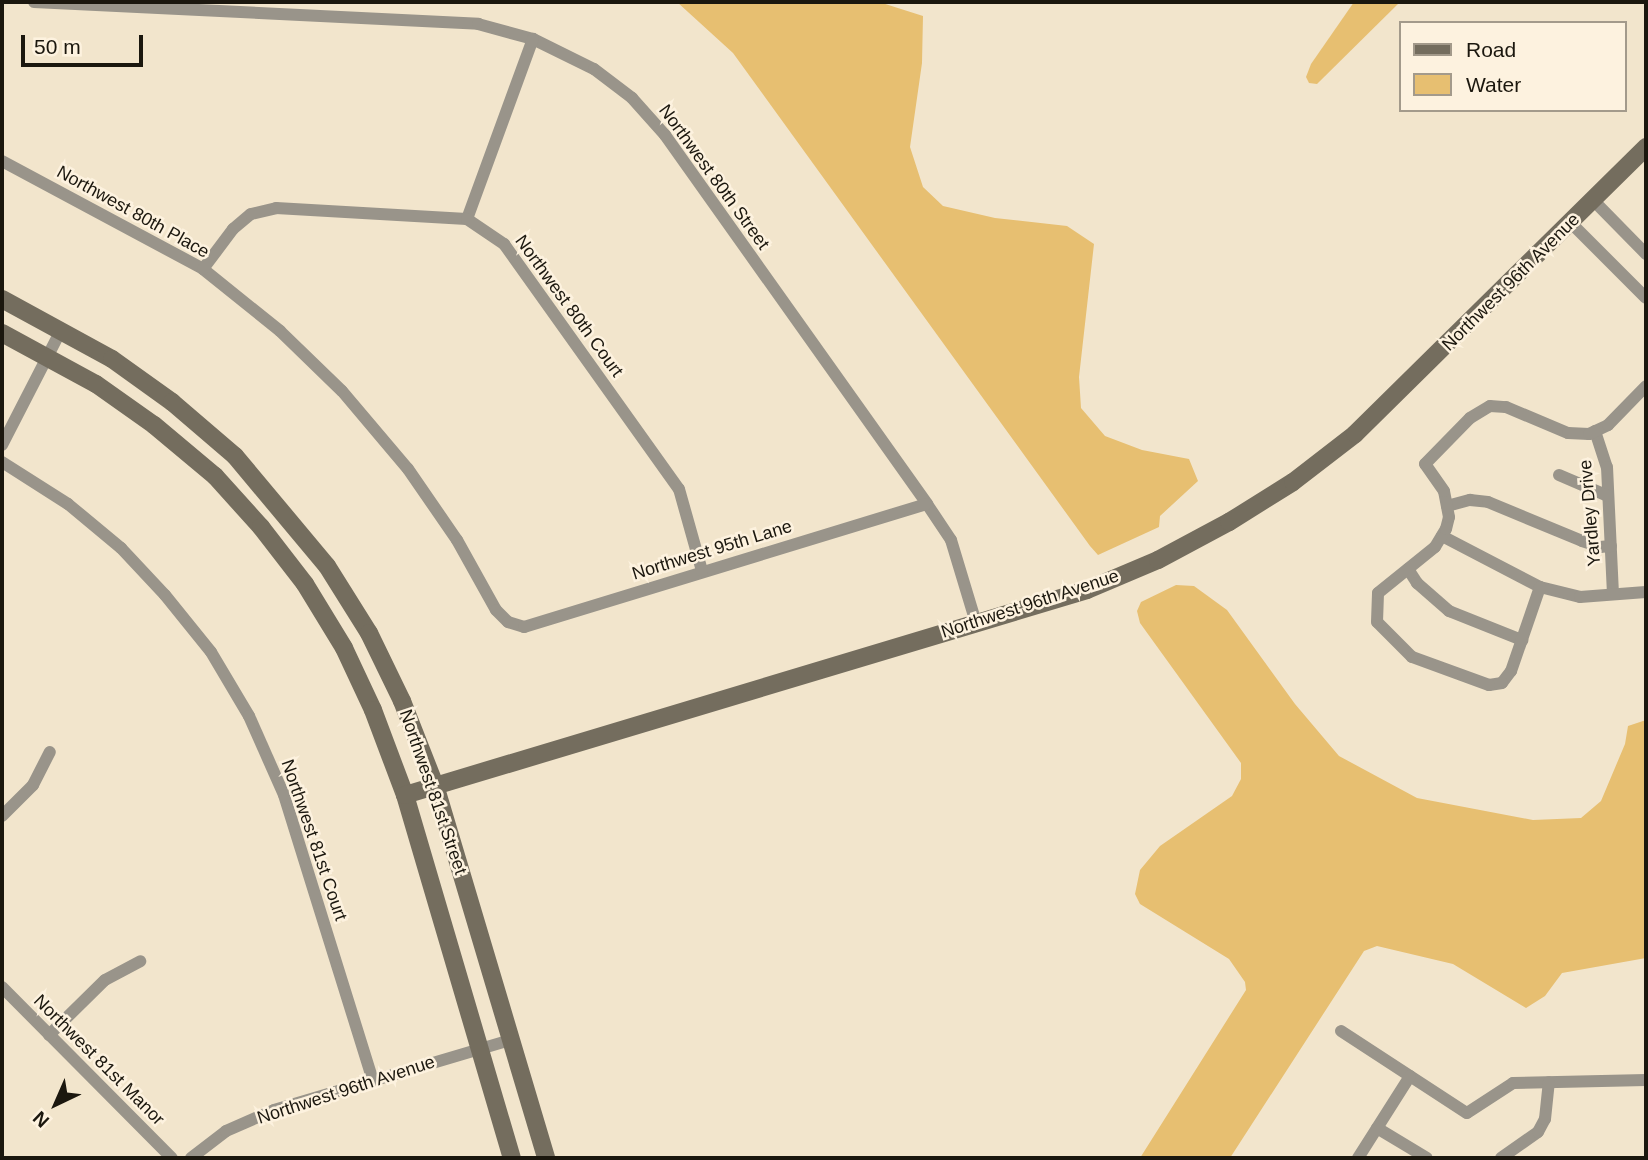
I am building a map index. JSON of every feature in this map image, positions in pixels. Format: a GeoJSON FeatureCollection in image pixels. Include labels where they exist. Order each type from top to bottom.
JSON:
{"type":"FeatureCollection","features":[{"type":"Feature","properties":{"kind":"street","name":"Northwest 80th Street"},"geometry":{"type":"LineString","coordinates":[[34,2],[478,24],[533,39],[594,69],[632,98],[665,135],[927,504],[951,540],[976,623]]}},
{"type":"Feature","properties":{"kind":"street"},"geometry":{"type":"LineString","coordinates":[[203,269],[233,229],[251,214],[276,208],[467,219],[533,39]]}},
{"type":"Feature","properties":{"kind":"street","name":"Northwest 96th Avenue"},"geometry":{"type":"LineString","coordinates":[[405,795],[1087,590],[1158,559],[1229,522],[1293,482],[1355,434],[1646,147]]}},
{"type":"Feature","properties":{"kind":"street","name":"Northwest 80th Place"},"geometry":{"type":"LineString","coordinates":[[2,161],[203,269],[280,331],[342,391],[408,469],[457,540],[495,610],[508,622]]}},
{"type":"Feature","properties":{"kind":"street"},"geometry":{"type":"LineString","coordinates":[[1593,200],[1646,254]]}},
{"type":"Feature","properties":{"kind":"street","name":"Northwest 80th Court"},"geometry":{"type":"LineString","coordinates":[[467,219],[504,244],[678,489],[702,571]]}},
{"type":"Feature","properties":{"kind":"street"},"geometry":{"type":"LineString","coordinates":[[1570,222],[1646,298]]}},
{"type":"Feature","properties":{"kind":"street","name":"Northwest 81st Street"},"geometry":{"type":"LineString","coordinates":[[2,299],[112,359],[172,402],[235,456],[281,507],[327,566],[369,633],[402,701],[435,785],[545,1158]]}},
{"type":"Feature","properties":{"kind":"street"},"geometry":{"type":"LineString","coordinates":[[2,445],[61,330]]}},
{"type":"Feature","properties":{"kind":"street","name":"Northwest 81st Street"},"geometry":{"type":"LineString","coordinates":[[2,333],[96,384],[154,425],[215,476],[261,527],[305,584],[344,648],[373,710],[405,795],[512,1158]]}},
{"type":"Feature","properties":{"kind":"street"},"geometry":{"type":"LineString","coordinates":[[1595,431],[1608,425],[1646,386]]}},
{"type":"Feature","properties":{"kind":"street","name":"Yardley Drive"},"geometry":{"type":"LineString","coordinates":[[1447,506],[1444,491],[1425,464],[1470,418],[1490,406],[1506,407],[1568,433],[1595,431],[1607,467],[1614,594]]}},
{"type":"Feature","properties":{"kind":"street","name":"Northwest 81st Court"},"geometry":{"type":"LineString","coordinates":[[2,462],[68,504],[121,548],[166,595],[211,652],[249,716],[284,795],[373,1080]]}},
{"type":"Feature","properties":{"kind":"street"},"geometry":{"type":"LineString","coordinates":[[1559,475],[1608,496]]}},
{"type":"Feature","properties":{"kind":"street"},"geometry":{"type":"LineString","coordinates":[[1540,587],[1511,671],[1502,684],[1489,685],[1412,657],[1377,622],[1378,593],[1435,547],[1449,517],[1447,506],[1470,500],[1488,502],[1582,541],[1601,547],[1611,546]]}},
{"type":"Feature","properties":{"kind":"street","name":"Northwest 95th Lane"},"geometry":{"type":"LineString","coordinates":[[508,622],[524,627],[927,504]]}},
{"type":"Feature","properties":{"kind":"street"},"geometry":{"type":"LineString","coordinates":[[1442,536],[1540,587],[1580,597],[1646,592]]}},
{"type":"Feature","properties":{"kind":"street"},"geometry":{"type":"LineString","coordinates":[[1408,569],[1417,583],[1449,611],[1522,640]]}},
{"type":"Feature","properties":{"kind":"street"},"geometry":{"type":"LineString","coordinates":[[2,817],[33,785],[50,752]]}},
{"type":"Feature","properties":{"kind":"street"},"geometry":{"type":"LineString","coordinates":[[49,1035],[105,980],[140,961]]}},
{"type":"Feature","properties":{"kind":"street","name":"Northwest 81st Manor"},"geometry":{"type":"LineString","coordinates":[[2,987],[172,1158]]}},
{"type":"Feature","properties":{"kind":"street"},"geometry":{"type":"LineString","coordinates":[[1341,1031],[1467,1113],[1513,1083],[1646,1080]]}},
{"type":"Feature","properties":{"kind":"street","name":"Northwest 96th Avenue"},"geometry":{"type":"LineString","coordinates":[[191,1158],[226,1131],[274,1110],[510,1040]]}},
{"type":"Feature","properties":{"kind":"street"},"geometry":{"type":"LineString","coordinates":[[1358,1158],[1410,1076]]}},
{"type":"Feature","properties":{"kind":"street"},"geometry":{"type":"LineString","coordinates":[[1502,1158],[1542,1126],[1549,1082]]}},
{"type":"Feature","properties":{"kind":"street"},"geometry":{"type":"LineString","coordinates":[[1377,1128],[1427,1158]]}},
{"type":"Feature","properties":{"kind":"water"},"geometry":{"type":"Polygon","coordinates":[[[677,2],[879,2],[923,16],[922,63],[910,147],[923,187],[943,206],[995,218],[1067,226],[1094,244],[1079,377],[1081,408],[1105,436],[1142,450],[1189,459],[1198,481],[1160,516],[1159,527],[1098,555],[733,53],[677,2]]]}},
{"type":"Feature","properties":{"kind":"water"},"geometry":{"type":"Polygon","coordinates":[[[1354,2],[1400,2],[1317,84],[1309,83],[1306,77],[1311,64],[1354,2]]]}},
{"type":"Feature","properties":{"kind":"water"},"geometry":{"type":"Polygon","coordinates":[[[1176,585],[1194,586],[1227,610],[1295,704],[1339,756],[1417,798],[1533,820],[1581,818],[1601,801],[1625,744],[1628,726],[1646,720],[1646,958],[1562,973],[1545,996],[1526,1008],[1453,964],[1377,946],[1364,951],[1230,1158],[1140,1158],[1246,990],[1245,982],[1229,959],[1140,904],[1135,894],[1140,870],[1160,846],[1232,796],[1241,779],[1241,763],[1140,623],[1137,611],[1141,602],[1176,585]]]}}]}
